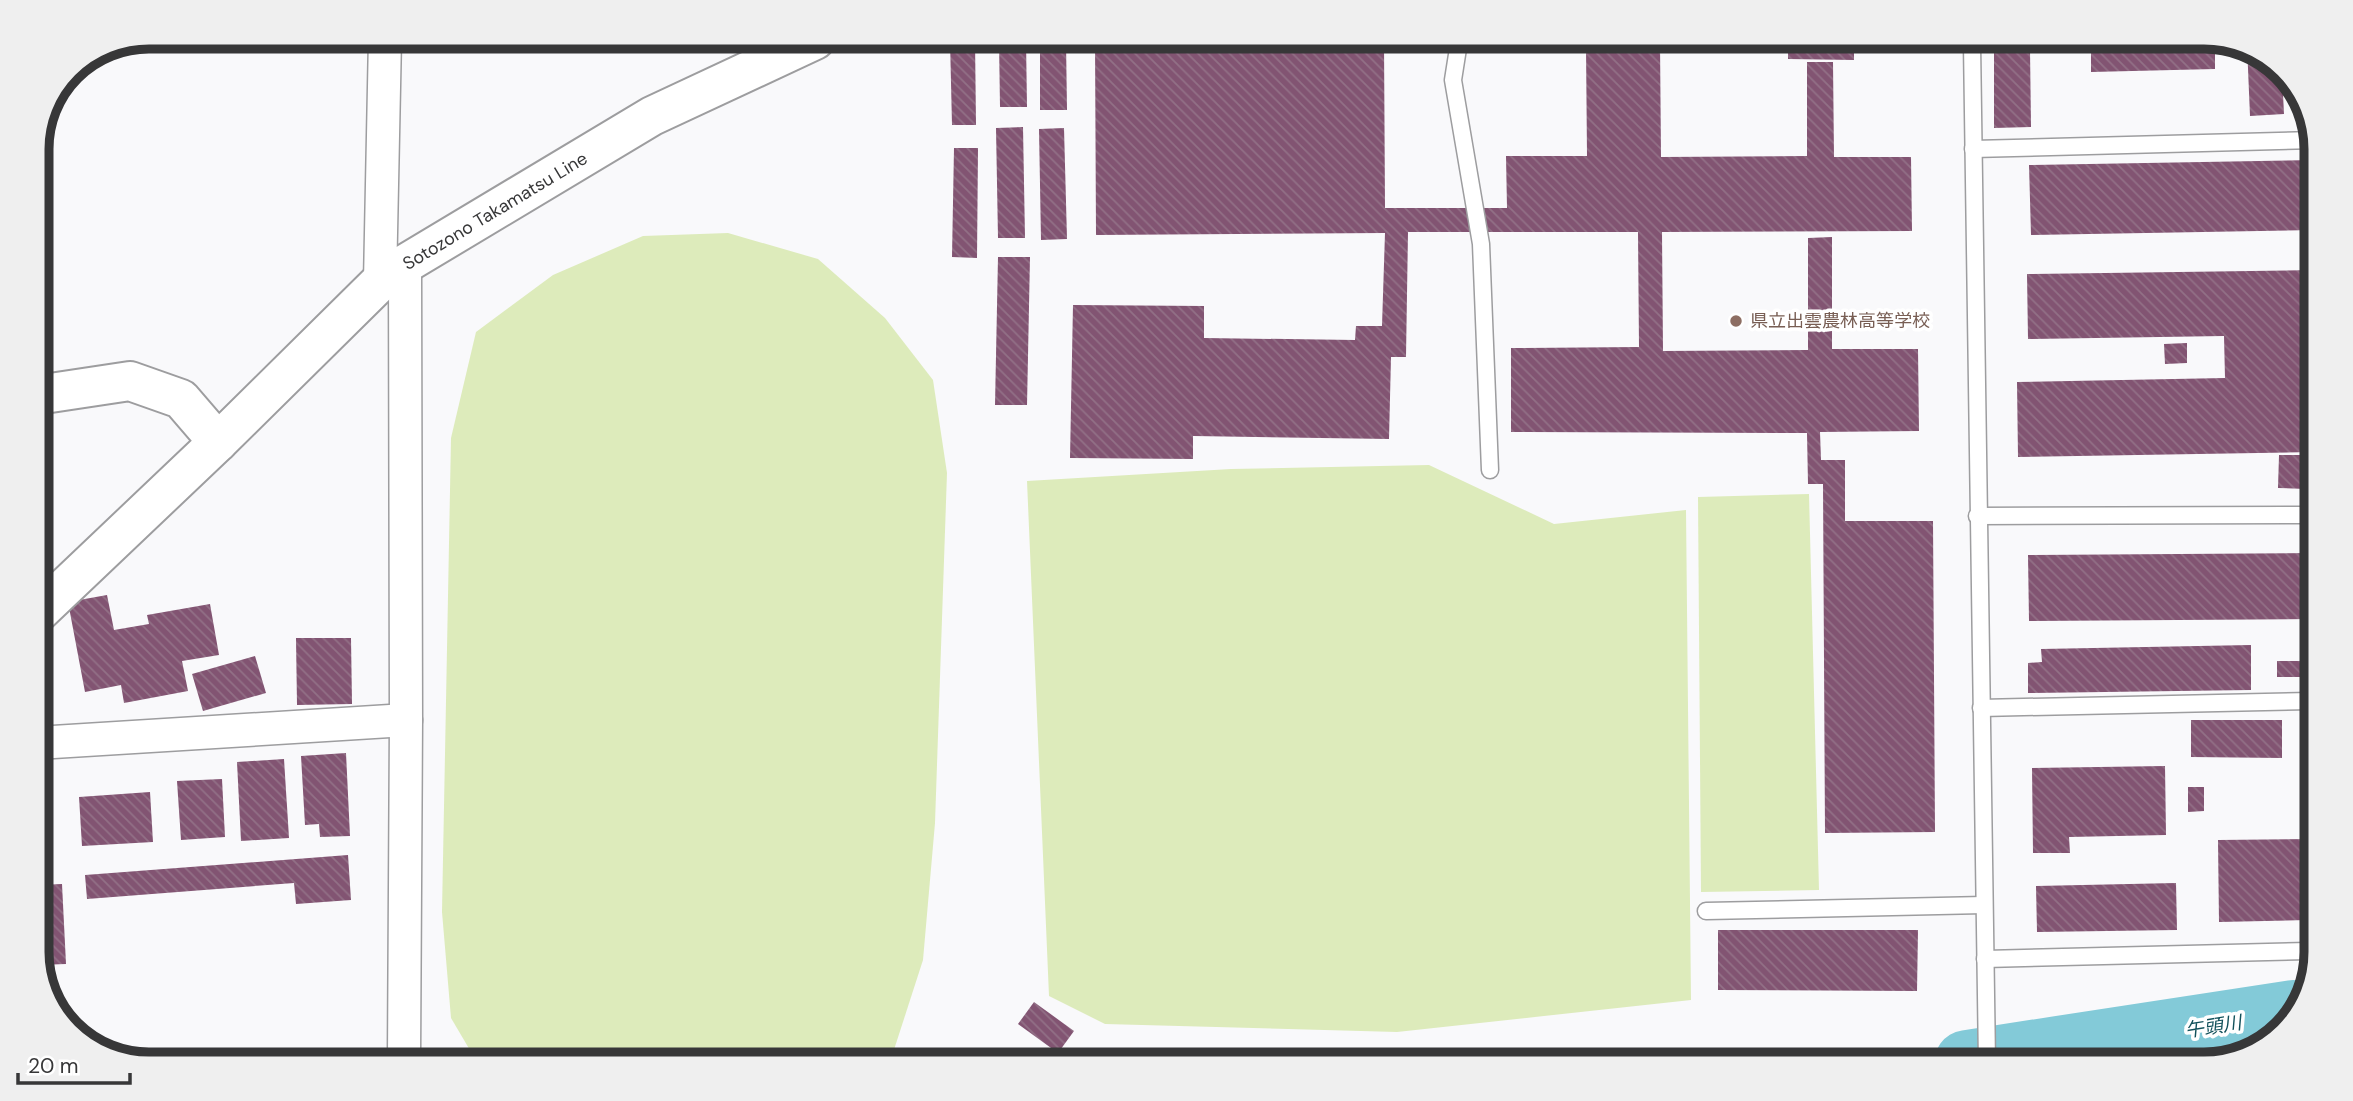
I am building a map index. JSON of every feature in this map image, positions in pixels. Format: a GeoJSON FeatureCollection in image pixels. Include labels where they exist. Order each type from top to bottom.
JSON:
{"type":"FeatureCollection","features":[{"type":"Feature","properties":{"kind":"main road","name":"Sotozono Takamatsu Line"},"geometry":{"type":"LineString","coordinates":[[49,603],[392,273],[652,116],[796,49]]}},
{"type":"Feature","properties":{"kind":"main road"},"geometry":{"type":"LineString","coordinates":[[49,393],[130,381],[181,399],[218,442]]}},
{"type":"Feature","properties":{"kind":"street"},"geometry":{"type":"LineString","coordinates":[[385,49],[407,720],[404,1052]]}},
{"type":"Feature","properties":{"kind":"street"},"geometry":{"type":"LineString","coordinates":[[49,742],[407,720]]}},
{"type":"Feature","properties":{"kind":"lane"},"geometry":{"type":"LineString","coordinates":[[1458,49],[1453,80],[1481,244],[1490,470]]}},
{"type":"Feature","properties":{"kind":"lane"},"geometry":{"type":"LineString","coordinates":[[1972,49],[1987,1052]]}},
{"type":"Feature","properties":{"kind":"lane"},"geometry":{"type":"LineString","coordinates":[[1973,149],[2304,140]]}},
{"type":"Feature","properties":{"kind":"lane"},"geometry":{"type":"LineString","coordinates":[[1977,516],[2304,515]]}},
{"type":"Feature","properties":{"kind":"lane"},"geometry":{"type":"LineString","coordinates":[[1981,708],[2304,701]]}},
{"type":"Feature","properties":{"kind":"lane"},"geometry":{"type":"LineString","coordinates":[[1706,911],[1984,905]]}},
{"type":"Feature","properties":{"kind":"lane"},"geometry":{"type":"LineString","coordinates":[[1985,959],[2304,951]]}},
{"type":"Feature","properties":{"kind":"green space"},"geometry":{"type":"Polygon","coordinates":[[[728,233],[818,259],[885,318],[933,380],[947,473],[935,823],[923,960],[893,1052],[471,1052],[451,1018],[442,912],[451,438],[476,332],[553,275],[643,236],[728,233]]]}},
{"type":"Feature","properties":{"kind":"green space"},"geometry":{"type":"Polygon","coordinates":[[[1429,465],[1554,524],[1686,510],[1691,1000],[1397,1032],[1105,1024],[1049,996],[1027,481],[1231,469],[1429,465]]]}},
{"type":"Feature","properties":{"kind":"green space"},"geometry":{"type":"Polygon","coordinates":[[[1809,494],[1819,890],[1701,892],[1698,497],[1809,494]]]}},
{"type":"Feature","properties":{"kind":"building"},"geometry":{"type":"Polygon","coordinates":[[[950,49],[975,49],[976,125],[952,125],[950,49]]]}},
{"type":"Feature","properties":{"kind":"building"},"geometry":{"type":"Polygon","coordinates":[[[999,49],[1026,49],[1027,107],[1000,107],[999,49]]]}},
{"type":"Feature","properties":{"kind":"building"},"geometry":{"type":"Polygon","coordinates":[[[1040,49],[1066,49],[1067,110],[1040,110],[1040,49]]]}},
{"type":"Feature","properties":{"kind":"building"},"geometry":{"type":"Polygon","coordinates":[[[1095,49],[1384,49],[1385,208],[1507,208],[1506,156],[1587,156],[1586,49],[1660,49],[1661,157],[1807,156],[1807,62],[1833,62],[1834,157],[1911,157],[1912,231],[1662,232],[1663,351],[1808,350],[1808,238],[1832,237],[1832,349],[1918,349],[1919,431],[1820,432],[1821,460],[1845,460],[1845,521],[1933,521],[1935,832],[1825,833],[1823,484],[1808,484],[1807,433],[1511,432],[1511,348],[1639,347],[1638,232],[1408,232],[1406,357],[1391,357],[1389,439],[1193,436],[1193,459],[1070,458],[1073,305],[1204,306],[1204,338],[1355,340],[1356,326],[1382,326],[1385,233],[1096,235],[1095,49]]]}},
{"type":"Feature","properties":{"kind":"building"},"geometry":{"type":"Polygon","coordinates":[[[1788,49],[1854,49],[1854,60],[1788,59],[1788,49]]]}},
{"type":"Feature","properties":{"kind":"building"},"geometry":{"type":"Polygon","coordinates":[[[2091,49],[2215,50],[2215,69],[2091,72],[2091,49]]]}},
{"type":"Feature","properties":{"kind":"building"},"geometry":{"type":"Polygon","coordinates":[[[1994,50],[2030,50],[2031,127],[1994,128],[1994,50]]]}},
{"type":"Feature","properties":{"kind":"building"},"geometry":{"type":"Polygon","coordinates":[[[2248,59],[2275,78],[2283,88],[2284,114],[2250,116],[2248,59]]]}},
{"type":"Feature","properties":{"kind":"building"},"geometry":{"type":"Polygon","coordinates":[[[1023,127],[1025,238],[998,238],[996,128],[1023,127]]]}},
{"type":"Feature","properties":{"kind":"building"},"geometry":{"type":"Polygon","coordinates":[[[1064,128],[1067,239],[1041,240],[1039,129],[1064,128]]]}},
{"type":"Feature","properties":{"kind":"building"},"geometry":{"type":"Polygon","coordinates":[[[954,148],[978,148],[977,258],[952,257],[954,148]]]}},
{"type":"Feature","properties":{"kind":"building"},"geometry":{"type":"Polygon","coordinates":[[[2304,160],[2304,230],[2031,235],[2029,165],[2304,160]]]}},
{"type":"Feature","properties":{"kind":"building"},"geometry":{"type":"Polygon","coordinates":[[[998,257],[1030,257],[1027,405],[995,405],[998,257]]]}},
{"type":"Feature","properties":{"kind":"building"},"geometry":{"type":"Polygon","coordinates":[[[2304,270],[2304,452],[2018,457],[2017,382],[2225,378],[2224,336],[2028,339],[2027,274],[2304,270]]]}},
{"type":"Feature","properties":{"kind":"building"},"geometry":{"type":"Polygon","coordinates":[[[2187,343],[2187,363],[2165,364],[2164,344],[2187,343]]]}},
{"type":"Feature","properties":{"kind":"building"},"geometry":{"type":"Polygon","coordinates":[[[2279,455],[2304,455],[2304,489],[2278,488],[2279,455]]]}},
{"type":"Feature","properties":{"kind":"building"},"geometry":{"type":"Polygon","coordinates":[[[2304,553],[2304,619],[2029,621],[2028,555],[2304,553]]]}},
{"type":"Feature","properties":{"kind":"building"},"geometry":{"type":"Polygon","coordinates":[[[107,595],[114,630],[149,624],[147,615],[210,604],[219,655],[182,661],[188,691],[124,703],[121,685],[85,692],[68,602],[107,595]]]}},
{"type":"Feature","properties":{"kind":"building"},"geometry":{"type":"Polygon","coordinates":[[[296,638],[351,638],[352,704],[297,705],[296,638]]]}},
{"type":"Feature","properties":{"kind":"building"},"geometry":{"type":"Polygon","coordinates":[[[2251,645],[2251,690],[2028,693],[2028,663],[2042,662],[2041,649],[2251,645]]]}},
{"type":"Feature","properties":{"kind":"building"},"geometry":{"type":"Polygon","coordinates":[[[255,656],[266,693],[203,711],[192,674],[255,656]]]}},
{"type":"Feature","properties":{"kind":"building"},"geometry":{"type":"Polygon","coordinates":[[[2277,661],[2304,661],[2304,677],[2277,677],[2277,661]]]}},
{"type":"Feature","properties":{"kind":"building"},"geometry":{"type":"Polygon","coordinates":[[[2191,720],[2282,720],[2282,758],[2191,757],[2191,720]]]}},
{"type":"Feature","properties":{"kind":"building"},"geometry":{"type":"Polygon","coordinates":[[[346,753],[350,836],[320,837],[319,824],[305,825],[301,756],[346,753]]]}},
{"type":"Feature","properties":{"kind":"building"},"geometry":{"type":"Polygon","coordinates":[[[284,759],[289,838],[241,841],[237,762],[284,759]]]}},
{"type":"Feature","properties":{"kind":"building"},"geometry":{"type":"Polygon","coordinates":[[[2165,766],[2166,835],[2069,837],[2070,853],[2033,853],[2032,768],[2165,766]]]}},
{"type":"Feature","properties":{"kind":"building"},"geometry":{"type":"Polygon","coordinates":[[[222,779],[225,837],[181,840],[177,781],[222,779]]]}},
{"type":"Feature","properties":{"kind":"building"},"geometry":{"type":"Polygon","coordinates":[[[2188,787],[2204,787],[2204,811],[2188,812],[2188,787]]]}},
{"type":"Feature","properties":{"kind":"building"},"geometry":{"type":"Polygon","coordinates":[[[150,792],[153,842],[82,846],[79,797],[150,792]]]}},
{"type":"Feature","properties":{"kind":"building"},"geometry":{"type":"Polygon","coordinates":[[[2304,839],[2304,920],[2219,922],[2218,840],[2304,839]]]}},
{"type":"Feature","properties":{"kind":"building"},"geometry":{"type":"Polygon","coordinates":[[[348,855],[351,900],[296,904],[294,883],[87,899],[85,875],[348,855]]]}},
{"type":"Feature","properties":{"kind":"building"},"geometry":{"type":"Polygon","coordinates":[[[2176,883],[2177,930],[2037,932],[2036,886],[2176,883]]]}},
{"type":"Feature","properties":{"kind":"building"},"geometry":{"type":"Polygon","coordinates":[[[62,884],[66,964],[50,965],[49,885],[62,884]]]}},
{"type":"Feature","properties":{"kind":"building"},"geometry":{"type":"Polygon","coordinates":[[[1718,930],[1918,930],[1917,991],[1718,990],[1718,930]]]}},
{"type":"Feature","properties":{"kind":"building"},"geometry":{"type":"Polygon","coordinates":[[[1034,1002],[1074,1031],[1057,1052],[1018,1024],[1034,1002]]]}},
{"type":"Feature","properties":{"kind":"waterway","name":"午頭川"},"geometry":{"type":"LineString","coordinates":[[2039,1052],[2281,1015]]}},
{"type":"Feature","properties":{"kind":"place","name":"県立出雲農林高等学校"},"geometry":{"type":"Point","coordinates":[1736,321]}}]}
